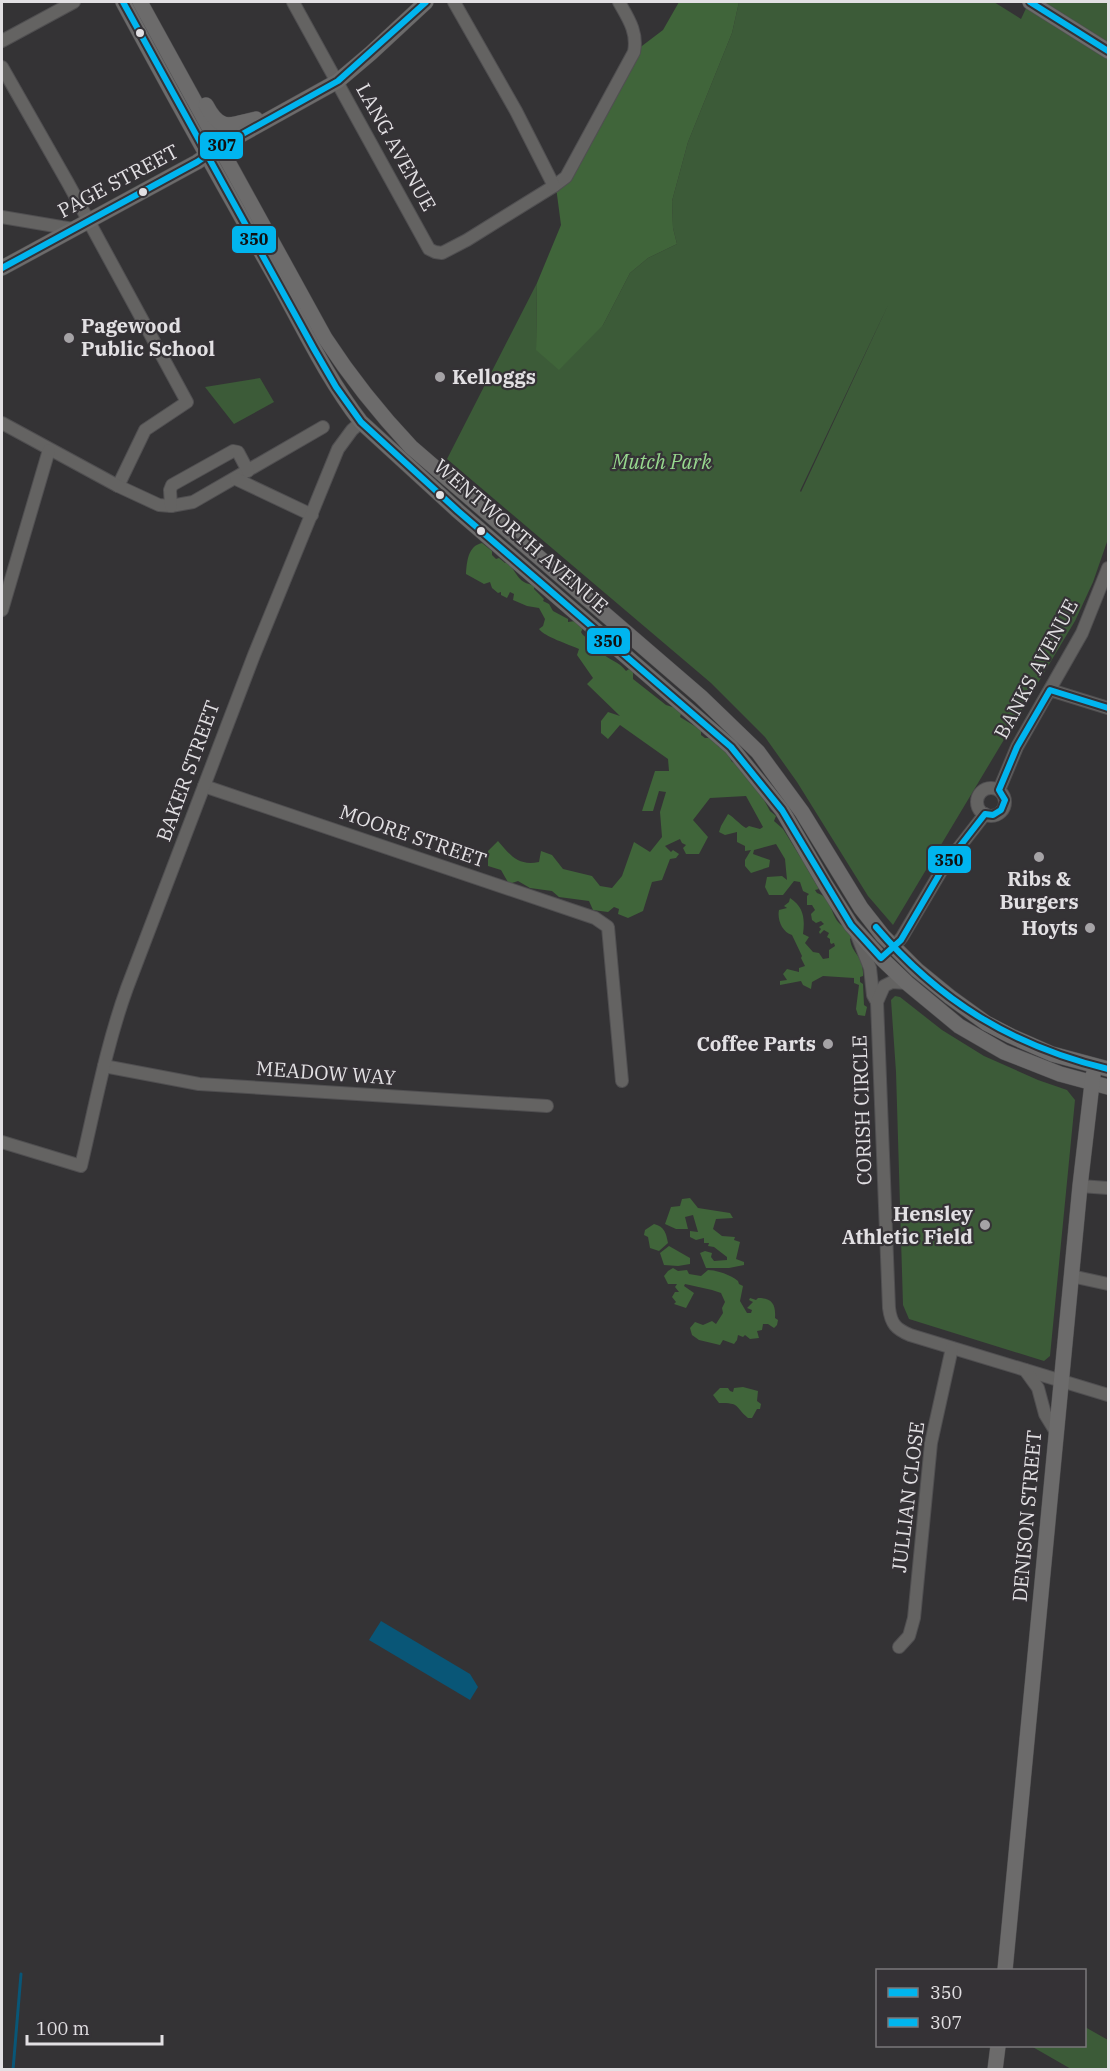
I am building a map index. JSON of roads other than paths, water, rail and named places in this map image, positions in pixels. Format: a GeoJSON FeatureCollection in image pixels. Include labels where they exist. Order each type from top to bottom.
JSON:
{"type":"FeatureCollection","features":[{"type":"Feature","properties":{"kind":"main road","name":"WENTWORTH AVENUE"},"geometry":{"type":"LineString","coordinates":[[123,2],[316,352],[362,422],[458,512],[731,747],[782,810],[851,925],[907,984],[973,1036],[1019,1059],[1091,1084],[1108,1087]]}},
{"type":"Feature","properties":{"kind":"main road","name":"WENTWORTH AVENUE"},"geometry":{"type":"LineString","coordinates":[[140,2],[326,338],[350,375],[377,410],[411,447],[701,697],[758,752],[802,812],[861,908],[894,947],[934,985],[986,1023],[1030,1045],[1101,1068]]}},
{"type":"Feature","properties":{"kind":"main road","name":"PAGE STREET"},"geometry":{"type":"LineString","coordinates":[[2,268],[207,156],[338,81],[426,2]]}},
{"type":"Feature","properties":{"kind":"main road"},"geometry":{"type":"LineString","coordinates":[[1030,2],[1108,51]]}},
{"type":"Feature","properties":{"kind":"main road"},"geometry":{"type":"LineString","coordinates":[[182,75],[201,94],[212,115],[224,124],[237,125],[282,112]]}},
{"type":"Feature","properties":{"kind":"main road","name":"BAKER STREET"},"geometry":{"type":"LineString","coordinates":[[362,422],[377,410]]}},
{"type":"Feature","properties":{"kind":"main road"},"geometry":{"type":"LineString","coordinates":[[880,958],[894,947]]}},
{"type":"Feature","properties":{"kind":"main road","name":"DENISON STREET"},"geometry":{"type":"LineString","coordinates":[[1005,1969],[1080,1186],[1091,1084],[1101,1068]]}},
{"type":"Feature","properties":{"kind":"main road"},"geometry":{"type":"LineString","coordinates":[[995,2070],[998,2047]]}},
{"type":"Feature","properties":{"kind":"street"},"geometry":{"type":"LineString","coordinates":[[2,41],[74,2]]}},
{"type":"Feature","properties":{"kind":"street","name":"LANG AVENUE"},"geometry":{"type":"LineString","coordinates":[[293,2],[429,249],[442,253],[554,186]]}},
{"type":"Feature","properties":{"kind":"street"},"geometry":{"type":"LineString","coordinates":[[454,2],[516,111],[554,186],[566,177],[634,52],[636,40],[634,32],[619,2]]}},
{"type":"Feature","properties":{"kind":"street"},"geometry":{"type":"LineString","coordinates":[[2,67],[187,402],[144,430],[118,486]]}},
{"type":"Feature","properties":{"kind":"street"},"geometry":{"type":"LineString","coordinates":[[2,217],[73,229]]}},
{"type":"Feature","properties":{"kind":"street","name":"BAKER STREET"},"geometry":{"type":"LineString","coordinates":[[2,1142],[81,1166],[118,1012],[254,655],[339,449],[352,430],[362,422]]}},
{"type":"Feature","properties":{"kind":"street"},"geometry":{"type":"LineString","coordinates":[[2,423],[118,486],[159,505],[171,506],[193,502],[323,427]]}},
{"type":"Feature","properties":{"kind":"street"},"geometry":{"type":"LineString","coordinates":[[2,610],[49,450]]}},
{"type":"Feature","properties":{"kind":"street"},"geometry":{"type":"LineString","coordinates":[[171,506],[172,485],[233,451],[238,452],[248,471]]}},
{"type":"Feature","properties":{"kind":"street"},"geometry":{"type":"LineString","coordinates":[[236,478],[312,515]]}},
{"type":"Feature","properties":{"kind":"street","name":"BANKS AVENUE"},"geometry":{"type":"LineString","coordinates":[[999,790],[1017,747],[1086,624],[1108,568]]}},
{"type":"Feature","properties":{"kind":"street"},"geometry":{"type":"LineString","coordinates":[[1050,690],[1108,708]]}},
{"type":"Feature","properties":{"kind":"street","name":"MOORE STREET"},"geometry":{"type":"LineString","coordinates":[[204,786],[595,918],[608,927],[622,1081]]}},
{"type":"Feature","properties":{"kind":"street"},"geometry":{"type":"LineString","coordinates":[[990,788],[999,790],[1004,796],[1005,806],[997,815],[985,814],[978,805],[980,793],[990,788]]}},
{"type":"Feature","properties":{"kind":"street"},"geometry":{"type":"LineString","coordinates":[[894,947],[943,868],[985,814]]}},
{"type":"Feature","properties":{"kind":"street","name":"CORISH CIRCLE"},"geometry":{"type":"LineString","coordinates":[[851,925],[866,956],[870,968],[873,995],[877,1002],[890,1317],[897,1330],[1108,1395]]}},
{"type":"Feature","properties":{"kind":"street"},"geometry":{"type":"LineString","coordinates":[[877,1002],[884,986],[892,982],[907,984]]}},
{"type":"Feature","properties":{"kind":"street","name":"MEADOW WAY"},"geometry":{"type":"LineString","coordinates":[[104,1066],[199,1084],[547,1106]]}},
{"type":"Feature","properties":{"kind":"street"},"geometry":{"type":"LineString","coordinates":[[1080,1186],[1108,1188]]}},
{"type":"Feature","properties":{"kind":"street"},"geometry":{"type":"LineString","coordinates":[[1071,1276],[1108,1284]]}},
{"type":"Feature","properties":{"kind":"street","name":"JULLIAN CLOSE"},"geometry":{"type":"LineString","coordinates":[[899,1647],[909,1636],[914,1618],[931,1443],[952,1348]]}},
{"type":"Feature","properties":{"kind":"street"},"geometry":{"type":"LineString","coordinates":[[1025,1370],[1038,1388],[1045,1414],[1056,1432]]}},
{"type":"Feature","properties":{"kind":"water"},"geometry":{"type":"Polygon","coordinates":[[[381,1621],[470,1674],[478,1687],[470,1700],[369,1640],[381,1621]]]}},
{"type":"Feature","properties":{"kind":"waterway"},"geometry":{"type":"LineString","coordinates":[[13,2070],[21,1974]]}},
{"type":"Feature","properties":{"kind":"place","name":"Pagewood Public School"},"geometry":{"type":"Point","coordinates":[69,338]}},
{"type":"Feature","properties":{"kind":"place","name":"Kelloggs"},"geometry":{"type":"Point","coordinates":[440,377]}},
{"type":"Feature","properties":{"kind":"place","name":"Ribs & Burgers"},"geometry":{"type":"Point","coordinates":[1039,857]}},
{"type":"Feature","properties":{"kind":"place","name":"Hoyts"},"geometry":{"type":"Point","coordinates":[1090,928]}},
{"type":"Feature","properties":{"kind":"place","name":"Coffee Parts"},"geometry":{"type":"Point","coordinates":[828,1044]}},
{"type":"Feature","properties":{"kind":"place","name":"Hensley Athletic Field"},"geometry":{"type":"Point","coordinates":[985,1225]}},
{"type":"Feature","properties":{"kind":"park label","name":"Mutch Park"},"geometry":{"type":"Point","coordinates":[662,462]}}]}
